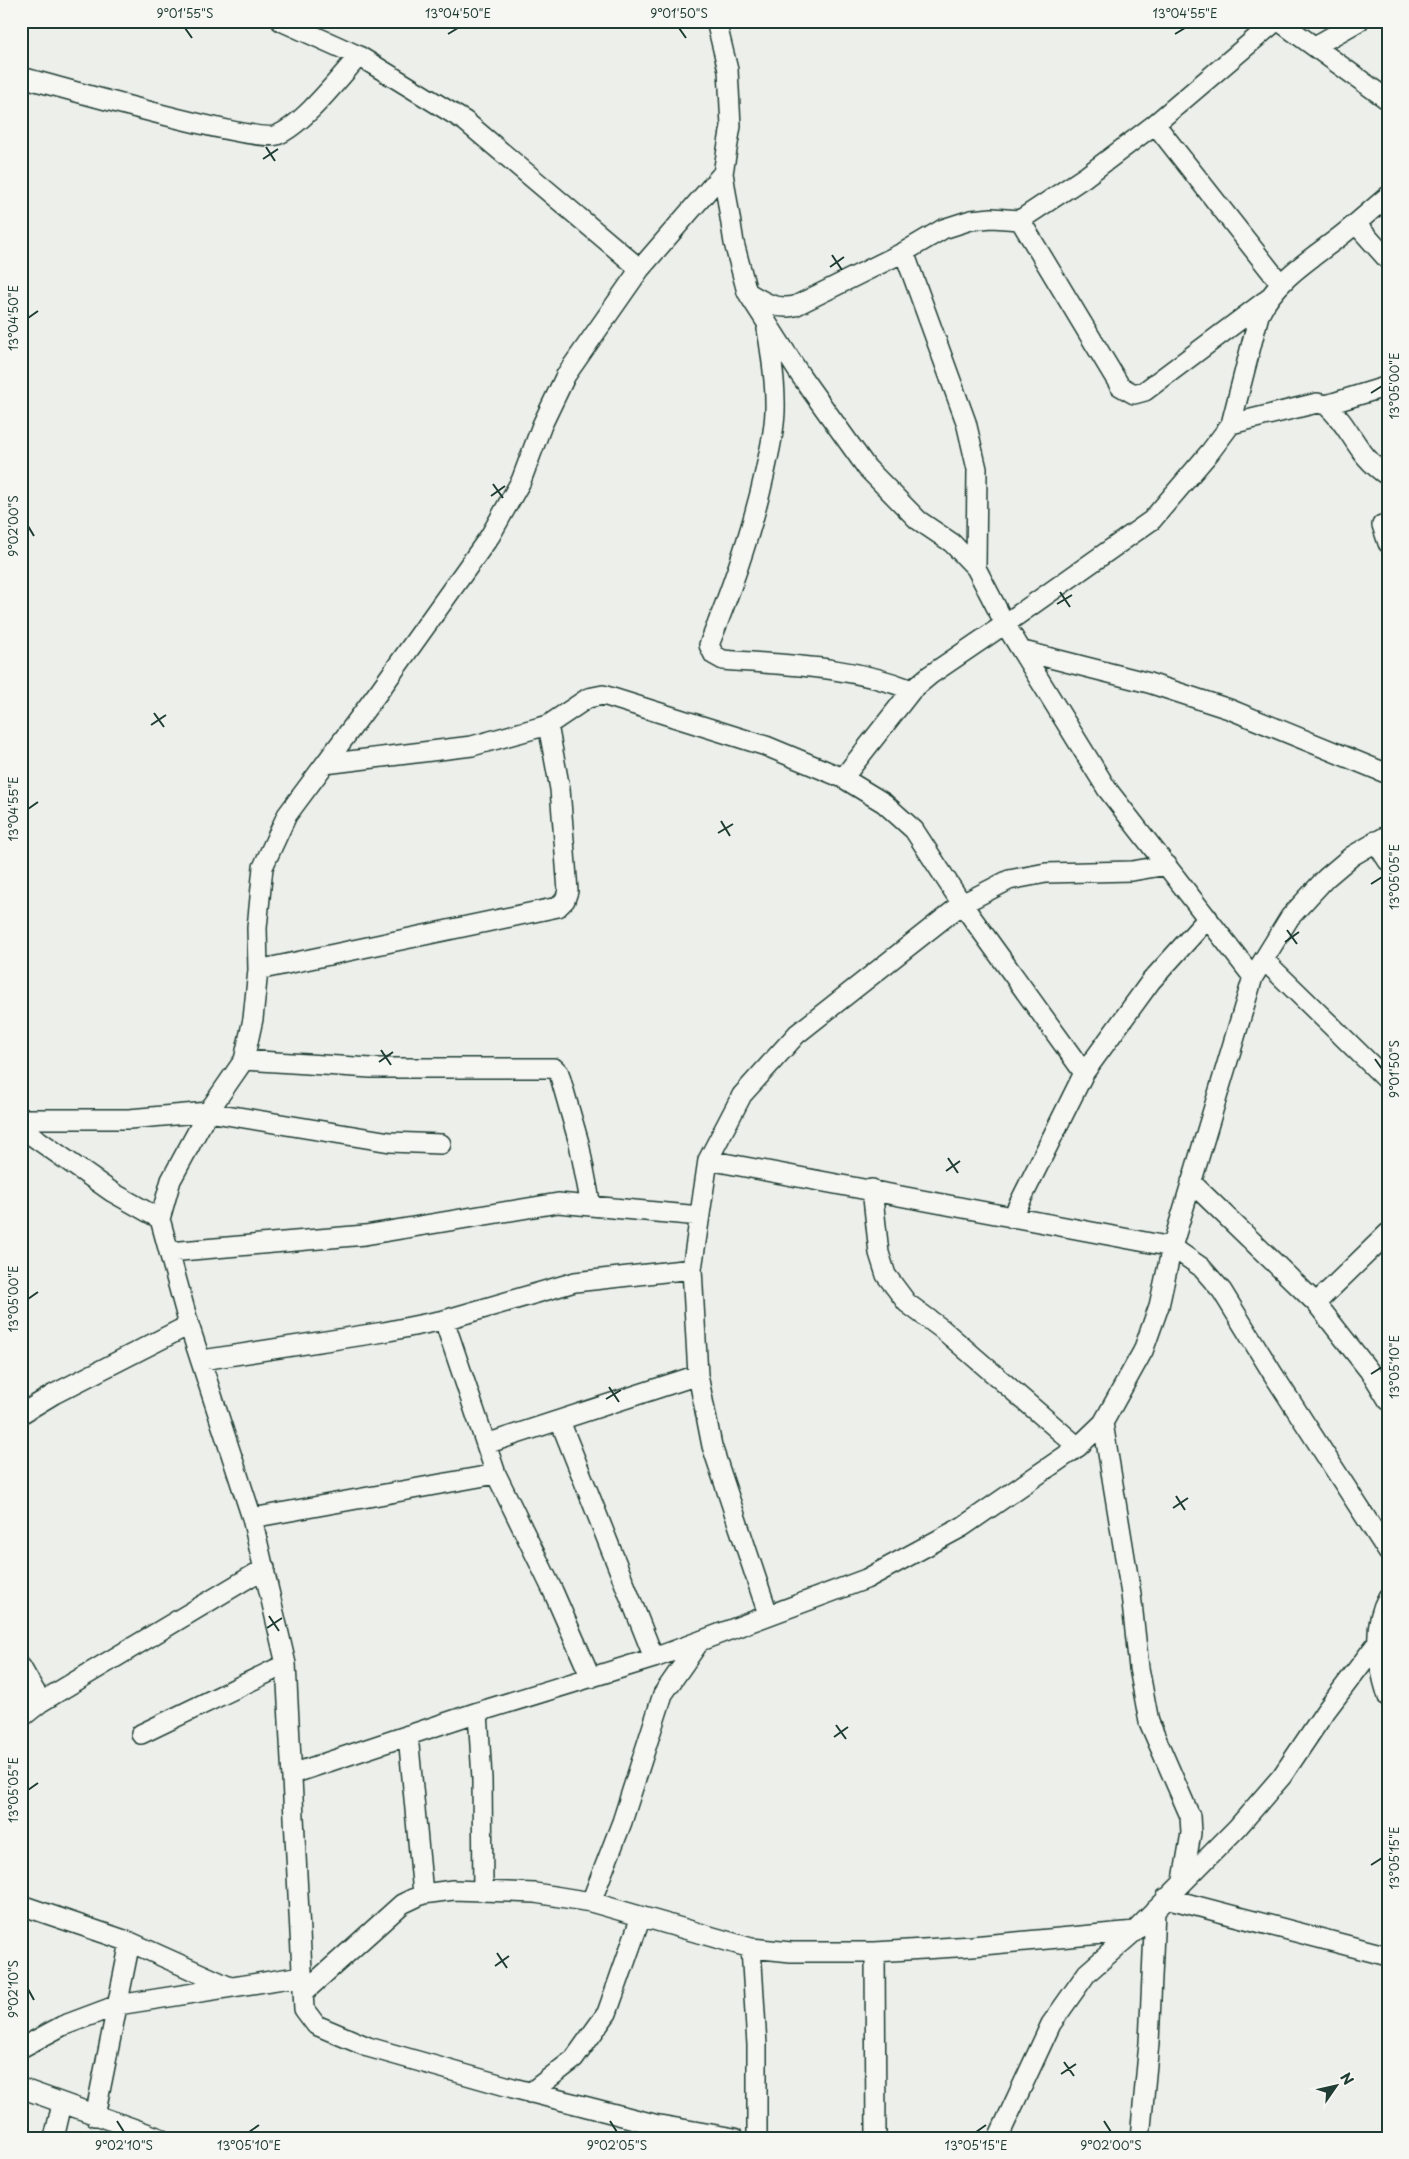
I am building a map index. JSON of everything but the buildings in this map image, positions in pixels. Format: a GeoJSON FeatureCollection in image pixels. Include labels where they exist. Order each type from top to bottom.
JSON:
{"type":"FeatureCollection","features":[{"type":"Feature","properties":{"kind":"street"},"geometry":{"type":"LineString","coordinates":[[281,21],[359,56],[465,121],[640,269]]}},
{"type":"Feature","properties":{"kind":"street"},"geometry":{"type":"LineString","coordinates":[[716,21],[728,70],[731,126],[723,173],[734,244],[747,292],[801,376],[866,468],[918,520],[952,544],[976,568],[1005,624],[1108,789],[1253,977]]}},
{"type":"Feature","properties":{"kind":"street"},"geometry":{"type":"LineString","coordinates":[[747,292],[772,307],[795,306],[904,252],[943,229],[971,220],[992,218],[1020,220],[1085,177],[1155,124],[1276,21]]}},
{"type":"Feature","properties":{"kind":"street"},"geometry":{"type":"LineString","coordinates":[[1279,21],[1388,100]]}},
{"type":"Feature","properties":{"kind":"street"},"geometry":{"type":"LineString","coordinates":[[1315,46],[1359,21]]}},
{"type":"Feature","properties":{"kind":"street"},"geometry":{"type":"LineString","coordinates":[[21,77],[228,130],[275,136],[292,128],[359,56]]}},
{"type":"Feature","properties":{"kind":"street"},"geometry":{"type":"LineString","coordinates":[[1155,124],[1280,283]]}},
{"type":"Feature","properties":{"kind":"street"},"geometry":{"type":"LineString","coordinates":[[723,173],[640,269],[566,375],[542,425],[521,481],[490,536],[380,690],[287,815],[262,868],[257,928],[258,970],[253,1018],[244,1060],[208,1112],[171,1180],[160,1219],[189,1325],[252,1518],[286,1664],[304,2009],[316,2025],[368,2046],[530,2093],[654,2124],[734,2138]]}},
{"type":"Feature","properties":{"kind":"street"},"geometry":{"type":"LineString","coordinates":[[843,778],[912,690],[930,675],[1152,520],[1231,424],[1259,315],[1266,301],[1280,283],[1356,224],[1388,196]]}},
{"type":"Feature","properties":{"kind":"street"},"geometry":{"type":"LineString","coordinates":[[1020,220],[1120,386],[1134,394],[1145,391],[1266,301]]}},
{"type":"Feature","properties":{"kind":"street"},"geometry":{"type":"LineString","coordinates":[[1356,224],[1388,260]]}},
{"type":"Feature","properties":{"kind":"street"},"geometry":{"type":"LineString","coordinates":[[904,252],[966,422],[977,469],[976,568]]}},
{"type":"Feature","properties":{"kind":"street"},"geometry":{"type":"LineString","coordinates":[[765,320],[773,365],[775,402],[771,448],[754,521],[734,584],[709,645],[714,655],[723,660],[831,668],[890,681],[912,690]]}},
{"type":"Feature","properties":{"kind":"street"},"geometry":{"type":"LineString","coordinates":[[1326,405],[1388,386]]}},
{"type":"Feature","properties":{"kind":"street"},"geometry":{"type":"LineString","coordinates":[[1231,424],[1317,403],[1326,405],[1336,413],[1364,457],[1388,476]]}},
{"type":"Feature","properties":{"kind":"street"},"geometry":{"type":"LineString","coordinates":[[1382,525],[1388,543]]}},
{"type":"Feature","properties":{"kind":"street"},"geometry":{"type":"LineString","coordinates":[[1022,650],[1149,683],[1229,709],[1388,774]]}},
{"type":"Feature","properties":{"kind":"street"},"geometry":{"type":"LineString","coordinates":[[325,764],[472,746],[548,725],[588,698],[603,695],[766,746],[843,778],[884,803],[914,830],[962,904],[1084,1073]]}},
{"type":"Feature","properties":{"kind":"street"},"geometry":{"type":"LineString","coordinates":[[258,970],[558,907],[565,900],[568,890],[560,789],[548,725]]}},
{"type":"Feature","properties":{"kind":"street"},"geometry":{"type":"LineString","coordinates":[[292,1774],[478,1712],[654,1658],[866,1579],[962,1527],[1078,1447],[1104,1423],[1143,1351],[1159,1306],[1172,1247],[1253,977],[1290,918],[1326,878],[1352,856],[1382,838],[1388,861]]}},
{"type":"Feature","properties":{"kind":"street"},"geometry":{"type":"LineString","coordinates":[[768,1614],[712,1446],[698,1375],[692,1269],[708,1160],[742,1095],[797,1034],[962,904],[1009,880],[1046,873],[1132,871],[1167,865]]}},
{"type":"Feature","properties":{"kind":"street"},"geometry":{"type":"LineString","coordinates":[[1012,1218],[1084,1073],[1151,981],[1208,918]]}},
{"type":"Feature","properties":{"kind":"street"},"geometry":{"type":"LineString","coordinates":[[1264,960],[1388,1081]]}},
{"type":"Feature","properties":{"kind":"street"},"geometry":{"type":"LineString","coordinates":[[244,1060],[371,1068],[554,1068],[559,1073],[579,1143],[590,1206]]}},
{"type":"Feature","properties":{"kind":"street"},"geometry":{"type":"LineString","coordinates":[[21,1119],[129,1120],[208,1112],[390,1142],[442,1144]]}},
{"type":"Feature","properties":{"kind":"street"},"geometry":{"type":"LineString","coordinates":[[21,1128],[105,1187],[160,1219]]}},
{"type":"Feature","properties":{"kind":"street"},"geometry":{"type":"LineString","coordinates":[[708,1160],[872,1189],[1012,1218],[1172,1247],[1201,1267],[1222,1291],[1273,1374],[1388,1552]]}},
{"type":"Feature","properties":{"kind":"street"},"geometry":{"type":"LineString","coordinates":[[1191,1182],[1316,1303],[1374,1377],[1388,1400]]}},
{"type":"Feature","properties":{"kind":"street"},"geometry":{"type":"LineString","coordinates":[[872,1189],[879,1252],[886,1275],[906,1303],[942,1329],[1078,1447]]}},
{"type":"Feature","properties":{"kind":"street"},"geometry":{"type":"LineString","coordinates":[[169,1252],[366,1235],[558,1203],[700,1216]]}},
{"type":"Feature","properties":{"kind":"street"},"geometry":{"type":"LineString","coordinates":[[1316,1303],[1388,1233]]}},
{"type":"Feature","properties":{"kind":"street"},"geometry":{"type":"LineString","coordinates":[[202,1360],[384,1332],[444,1320],[575,1282],[692,1269]]}},
{"type":"Feature","properties":{"kind":"street"},"geometry":{"type":"LineString","coordinates":[[444,1320],[496,1474],[553,1591],[592,1678]]}},
{"type":"Feature","properties":{"kind":"street"},"geometry":{"type":"LineString","coordinates":[[21,1414],[54,1394],[189,1325]]}},
{"type":"Feature","properties":{"kind":"street"},"geometry":{"type":"LineString","coordinates":[[486,1444],[698,1375]]}},
{"type":"Feature","properties":{"kind":"street"},"geometry":{"type":"LineString","coordinates":[[560,1421],[654,1658]]}},
{"type":"Feature","properties":{"kind":"street"},"geometry":{"type":"LineString","coordinates":[[1104,1423],[1131,1594],[1139,1668],[1149,1722],[1190,1816],[1190,1833],[1183,1880]]}},
{"type":"Feature","properties":{"kind":"street"},"geometry":{"type":"LineString","coordinates":[[252,1518],[496,1474]]}},
{"type":"Feature","properties":{"kind":"street"},"geometry":{"type":"LineString","coordinates":[[21,1718],[41,1702],[265,1568]]}},
{"type":"Feature","properties":{"kind":"street"},"geometry":{"type":"LineString","coordinates":[[1388,1598],[1382,1608],[1378,1642],[1379,1669],[1388,1696]]}},
{"type":"Feature","properties":{"kind":"street"},"geometry":{"type":"LineString","coordinates":[[591,1902],[622,1822],[663,1694],[700,1641]]}},
{"type":"Feature","properties":{"kind":"street"},"geometry":{"type":"LineString","coordinates":[[998,2138],[1051,2024],[1087,1972],[1135,1931],[1183,1880],[1237,1828],[1282,1776],[1325,1712],[1378,1642]]}},
{"type":"Feature","properties":{"kind":"street"},"geometry":{"type":"LineString","coordinates":[[141,1734],[286,1664]]}},
{"type":"Feature","properties":{"kind":"street"},"geometry":{"type":"LineString","coordinates":[[21,1667],[41,1702]]}},
{"type":"Feature","properties":{"kind":"street"},"geometry":{"type":"LineString","coordinates":[[478,1712],[482,1779],[483,1891]]}},
{"type":"Feature","properties":{"kind":"street"},"geometry":{"type":"LineString","coordinates":[[408,1735],[423,1894]]}},
{"type":"Feature","properties":{"kind":"street"},"geometry":{"type":"LineString","coordinates":[[21,2048],[62,2026],[118,2004],[230,1987],[302,1985],[402,1904],[423,1894],[453,1890],[535,1893],[591,1902],[750,1948],[791,1952],[875,1952],[972,1946],[1135,1931]]}},
{"type":"Feature","properties":{"kind":"street"},"geometry":{"type":"LineString","coordinates":[[1161,1904],[1388,1956]]}},
{"type":"Feature","properties":{"kind":"street"},"geometry":{"type":"LineString","coordinates":[[1140,2138],[1161,1904]]}},
{"type":"Feature","properties":{"kind":"street"},"geometry":{"type":"LineString","coordinates":[[21,1905],[130,1942],[230,1987]]}},
{"type":"Feature","properties":{"kind":"street"},"geometry":{"type":"LineString","coordinates":[[530,2093],[574,2059],[607,2013],[641,1916]]}},
{"type":"Feature","properties":{"kind":"street"},"geometry":{"type":"LineString","coordinates":[[95,2116],[130,1942]]}},
{"type":"Feature","properties":{"kind":"street"},"geometry":{"type":"LineString","coordinates":[[750,1948],[757,2045],[757,2138]]}},
{"type":"Feature","properties":{"kind":"street"},"geometry":{"type":"LineString","coordinates":[[875,1952],[876,2138]]}},
{"type":"Feature","properties":{"kind":"street"},"geometry":{"type":"LineString","coordinates":[[21,2088],[160,2138]]}},
{"type":"Feature","properties":{"kind":"street"},"geometry":{"type":"LineString","coordinates":[[54,2138],[62,2104]]}}]}
